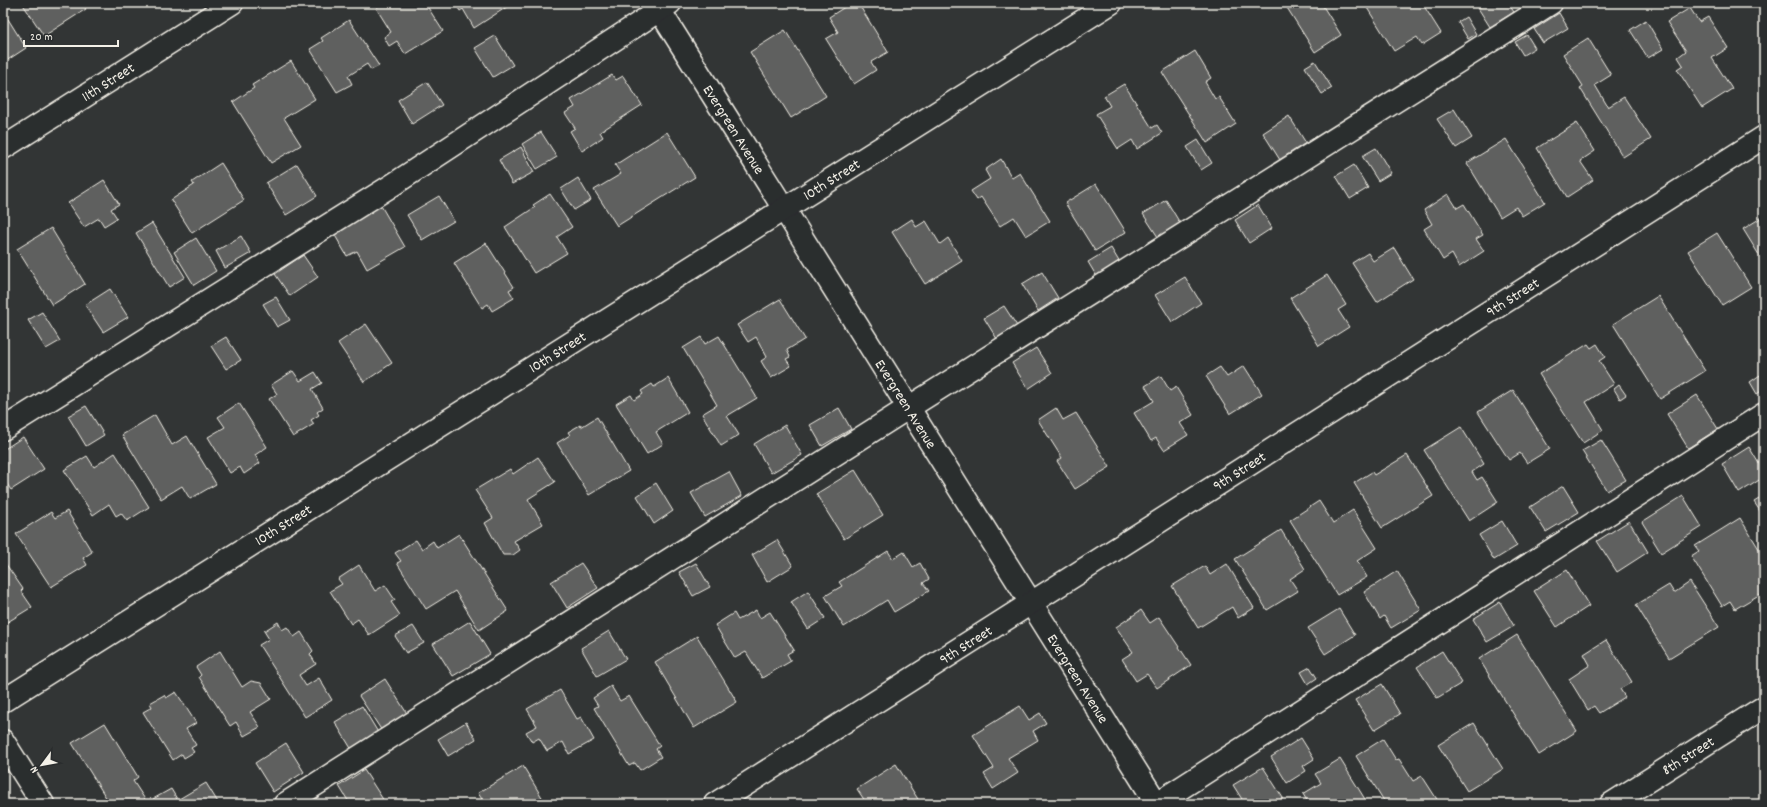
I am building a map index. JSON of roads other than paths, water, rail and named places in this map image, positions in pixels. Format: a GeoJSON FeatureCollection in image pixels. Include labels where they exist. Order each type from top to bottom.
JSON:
{"type":"FeatureCollection","features":[{"type":"Feature","properties":{"kind":"street","name":"11th Street"},"geometry":{"type":"LineString","coordinates":[[3,148],[232,3]]}},
{"type":"Feature","properties":{"kind":"street","name":"10th Street"},"geometry":{"type":"LineString","coordinates":[[3,701],[1111,3]]}},
{"type":"Feature","properties":{"kind":"street"},"geometry":{"type":"LineString","coordinates":[[285,804],[908,408],[1551,3]]}},
{"type":"Feature","properties":{"kind":"street","name":"Evergreen Avenue"},"geometry":{"type":"LineString","coordinates":[[661,5],[784,209],[1157,804]]}},
{"type":"Feature","properties":{"kind":"street"},"geometry":{"type":"LineString","coordinates":[[3,429],[394,184],[661,5]]}},
{"type":"Feature","properties":{"kind":"street","name":"9th Street"},"geometry":{"type":"LineString","coordinates":[[714,804],[1032,604],[1764,137]]}},
{"type":"Feature","properties":{"kind":"street"},"geometry":{"type":"LineString","coordinates":[[1157,804],[1764,414]]}},
{"type":"Feature","properties":{"kind":"street","name":"8th Street"},"geometry":{"type":"LineString","coordinates":[[1611,804],[1764,707]]}},
{"type":"Feature","properties":{"kind":"street"},"geometry":{"type":"LineString","coordinates":[[3,741],[43,804]]}}]}
